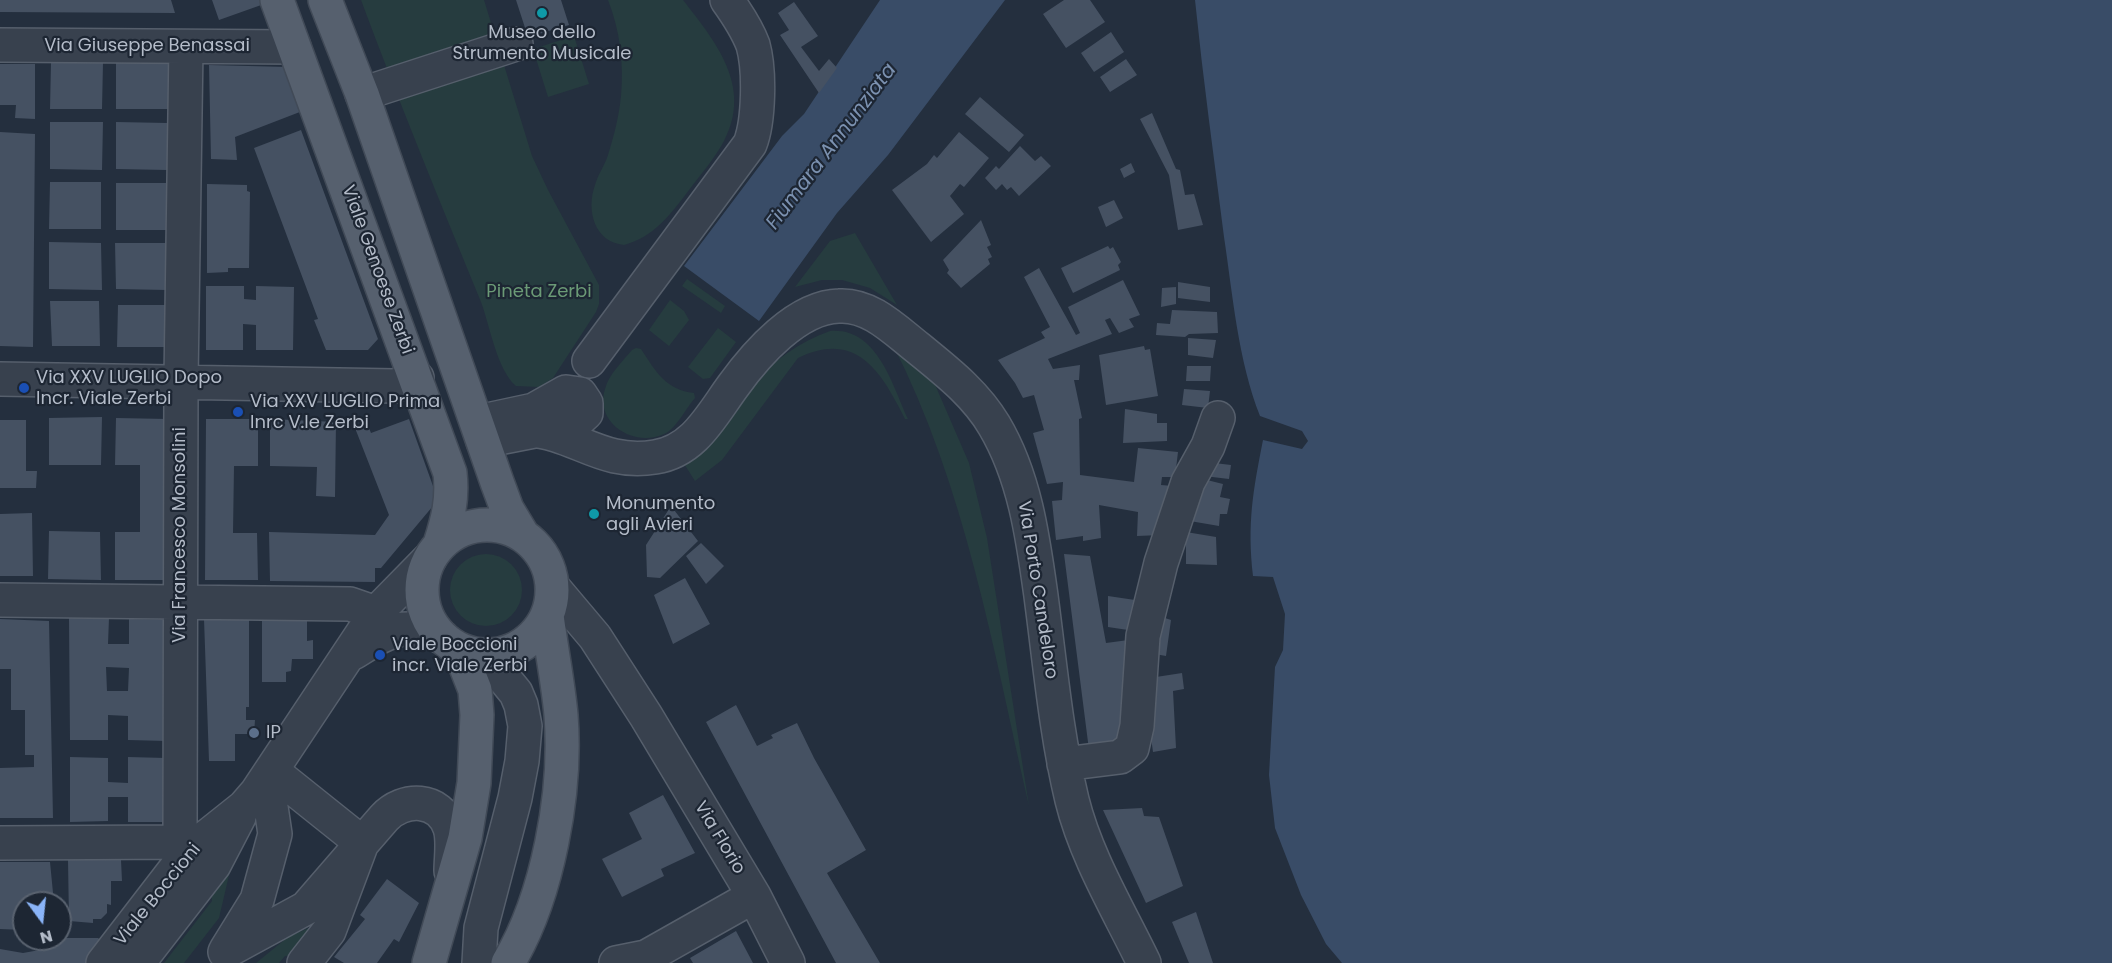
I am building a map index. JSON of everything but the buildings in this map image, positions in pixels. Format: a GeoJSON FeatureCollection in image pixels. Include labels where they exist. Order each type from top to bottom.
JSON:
{"type":"FeatureCollection","features":[{"type":"Feature","properties":{"kind":"main road","name":"Viale Genoese Zerbi"},"geometry":{"type":"LineString","coordinates":[[277,0],[450,473],[452,492],[449,516],[423,574],[423,604],[428,617],[462,647],[475,690],[477,715],[474,783],[465,838],[451,894],[429,963]]}},
{"type":"Feature","properties":{"kind":"main road"},"geometry":{"type":"LineString","coordinates":[[326,0],[362,94],[507,509],[522,534],[535,545],[545,560],[561,714],[561,751],[552,834],[532,910],[508,963]]}},
{"type":"Feature","properties":{"kind":"main road"},"geometry":{"type":"LineString","coordinates":[[435,551],[453,534],[482,525],[496,525],[522,534]]}},
{"type":"Feature","properties":{"kind":"main road"},"geometry":{"type":"LineString","coordinates":[[462,647],[500,654],[527,641],[538,630],[550,601]]}},
{"type":"Feature","properties":{"kind":"street"},"geometry":{"type":"LineString","coordinates":[[481,431],[534,410],[573,398],[589,361],[750,144],[756,125],[754,52],[743,23],[727,0]]}},
{"type":"Feature","properties":{"kind":"street"},"geometry":{"type":"LineString","coordinates":[[362,94],[516,44]]}},
{"type":"Feature","properties":{"kind":"street","name":"Via Giuseppe Benassai"},"geometry":{"type":"LineString","coordinates":[[0,45],[294,47]]}},
{"type":"Feature","properties":{"kind":"street","name":"Via Francesco Monsolini"},"geometry":{"type":"LineString","coordinates":[[185,846],[179,603],[180,380],[186,47]]}},
{"type":"Feature","properties":{"kind":"street","name":"Via Porto Candeloro"},"geometry":{"type":"LineString","coordinates":[[528,430],[552,432],[585,448],[617,457],[642,458],[667,454],[689,443],[697,435],[738,380],[797,318],[818,308],[842,305],[865,310],[885,322],[959,381],[994,425],[1009,456],[1029,521],[1064,764],[1083,833],[1144,963]]}},
{"type":"Feature","properties":{"kind":"street"},"geometry":{"type":"LineString","coordinates":[[0,379],[180,380],[395,386],[417,378]]}},
{"type":"Feature","properties":{"kind":"street"},"geometry":{"type":"LineString","coordinates":[[481,431],[528,430],[575,423],[583,417],[573,398]]}},
{"type":"Feature","properties":{"kind":"street"},"geometry":{"type":"LineString","coordinates":[[1064,764],[1120,757],[1132,748],[1137,726],[1143,636],[1161,563],[1188,482],[1208,446],[1218,418]]}},
{"type":"Feature","properties":{"kind":"street","name":"Viale Boccioni"},"geometry":{"type":"LineString","coordinates":[[138,963],[214,866],[258,790],[376,613],[435,551]]}},
{"type":"Feature","properties":{"kind":"street"},"geometry":{"type":"LineString","coordinates":[[0,600],[351,604],[376,613]]}},
{"type":"Feature","properties":{"kind":"street","name":"Via Florio"},"geometry":{"type":"LineString","coordinates":[[550,601],[595,638],[646,716],[754,896],[788,963]]}},
{"type":"Feature","properties":{"kind":"street","name":"Viale Boccioni"},"geometry":{"type":"LineString","coordinates":[[346,657],[387,632],[400,628],[412,627],[462,647]]}},
{"type":"Feature","properties":{"kind":"street"},"geometry":{"type":"LineString","coordinates":[[462,647],[516,693],[525,726],[515,798],[481,928],[480,963]]}},
{"type":"Feature","properties":{"kind":"street"},"geometry":{"type":"LineString","coordinates":[[258,790],[362,843]]}},
{"type":"Feature","properties":{"kind":"street"},"geometry":{"type":"LineString","coordinates":[[220,957],[257,900],[275,834],[271,807],[258,790]]}},
{"type":"Feature","properties":{"kind":"street","name":"Viale Boccioni"},"geometry":{"type":"LineString","coordinates":[[103,963],[185,846],[258,790]]}},
{"type":"Feature","properties":{"kind":"street"},"geometry":{"type":"LineString","coordinates":[[220,957],[306,908],[362,843],[398,806],[418,802],[438,810],[450,828],[451,894]]}},
{"type":"Feature","properties":{"kind":"street"},"geometry":{"type":"LineString","coordinates":[[0,843],[185,846]]}},
{"type":"Feature","properties":{"kind":"street"},"geometry":{"type":"LineString","coordinates":[[304,963],[329,931],[362,843]]}},
{"type":"Feature","properties":{"kind":"street"},"geometry":{"type":"LineString","coordinates":[[616,963],[656,952],[754,896]]}},
{"type":"Feature","properties":{"kind":"green space","name":"Pineta Zerbi"},"geometry":{"type":"Polygon","coordinates":[[[361,0],[484,0],[532,156],[599,285],[599,304],[596,312],[553,378],[539,387],[516,386],[504,370],[481,302],[361,0]]]}},
{"type":"Feature","properties":{"kind":"green space"},"geometry":{"type":"Polygon","coordinates":[[[608,0],[683,0],[718,48],[732,83],[734,102],[732,121],[724,141],[682,199],[653,230],[624,245],[606,238],[599,231],[592,214],[592,195],[607,159],[618,118],[621,96],[620,47],[616,23],[608,0]]]}},
{"type":"Feature","properties":{"kind":"green space"},"geometry":{"type":"Polygon","coordinates":[[[574,36],[589,84],[548,97],[533,49],[574,36]]]}},
{"type":"Feature","properties":{"kind":"green space"},"geometry":{"type":"Polygon","coordinates":[[[855,233],[897,305],[870,288],[842,280],[822,280],[795,287],[830,241],[855,233]]]}},
{"type":"Feature","properties":{"kind":"green space"},"geometry":{"type":"Polygon","coordinates":[[[687,279],[725,306],[721,313],[682,286],[687,279]]]}},
{"type":"Feature","properties":{"kind":"green space"},"geometry":{"type":"Polygon","coordinates":[[[670,300],[684,311],[689,320],[669,346],[649,330],[670,300]]]}},
{"type":"Feature","properties":{"kind":"green space"},"geometry":{"type":"Polygon","coordinates":[[[718,328],[736,342],[710,378],[703,379],[688,367],[718,328]]]}},
{"type":"Feature","properties":{"kind":"green space"},"geometry":{"type":"Polygon","coordinates":[[[830,331],[846,332],[860,338],[871,348],[889,375],[908,419],[905,419],[877,372],[865,361],[852,353],[837,349],[819,350],[798,358],[722,460],[695,481],[681,459],[748,386],[767,369],[808,341],[830,331]]]}},
{"type":"Feature","properties":{"kind":"green space"},"geometry":{"type":"Polygon","coordinates":[[[892,343],[930,373],[969,463],[987,538],[1029,806],[975,570],[958,512],[940,454],[918,398],[892,343]]]}},
{"type":"Feature","properties":{"kind":"green space"},"geometry":{"type":"Polygon","coordinates":[[[636,348],[641,349],[657,372],[669,384],[694,393],[695,398],[681,418],[664,434],[641,438],[629,435],[619,430],[605,412],[603,401],[610,378],[616,368],[636,348]]]}},
{"type":"Feature","properties":{"kind":"green space"},"geometry":{"type":"Polygon","coordinates":[[[479,554],[493,554],[512,564],[522,583],[522,597],[512,616],[493,626],[479,626],[460,616],[450,597],[450,583],[460,564],[479,554]]]}},
{"type":"Feature","properties":{"kind":"green space"},"geometry":{"type":"Polygon","coordinates":[[[233,858],[219,918],[184,963],[164,963],[212,901],[210,887],[233,858]]]}},
{"type":"Feature","properties":{"kind":"green space"},"geometry":{"type":"Polygon","coordinates":[[[311,927],[315,930],[296,955],[285,956],[279,963],[256,963],[288,937],[311,927]]]}},
{"type":"Feature","properties":{"kind":"water","name":"Fiumara Annunziata"},"geometry":{"type":"Polygon","coordinates":[[[880,0],[1005,0],[888,155],[837,213],[759,321],[684,266],[782,136],[804,114],[880,0]]]}},
{"type":"Feature","properties":{"kind":"water"},"geometry":{"type":"Polygon","coordinates":[[[1195,0],[2112,0],[2112,963],[1342,963],[1326,944],[1301,895],[1275,828],[1269,775],[1275,667],[1283,650],[1285,614],[1273,577],[1253,576],[1252,507],[1263,440],[1302,449],[1308,441],[1302,431],[1260,416],[1246,373],[1224,237],[1195,0]]]}},
{"type":"Feature","properties":{"kind":"place","name":"Museo dello Strumento Musicale"},"geometry":{"type":"Point","coordinates":[542,13]}},
{"type":"Feature","properties":{"kind":"place","name":"Via XXV LUGLIO Dopo Incr. Viale Zerbi"},"geometry":{"type":"Point","coordinates":[24,388]}},
{"type":"Feature","properties":{"kind":"place","name":"Via XXV LUGLIO Prima Inrc V.le Zerbi"},"geometry":{"type":"Point","coordinates":[238,412]}},
{"type":"Feature","properties":{"kind":"place","name":"Monumento agli Avieri"},"geometry":{"type":"Point","coordinates":[594,514]}},
{"type":"Feature","properties":{"kind":"place","name":"Viale Boccioni incr. Viale Zerbi"},"geometry":{"type":"Point","coordinates":[380,655]}},
{"type":"Feature","properties":{"kind":"place","name":"IP"},"geometry":{"type":"Point","coordinates":[254,733]}}]}
